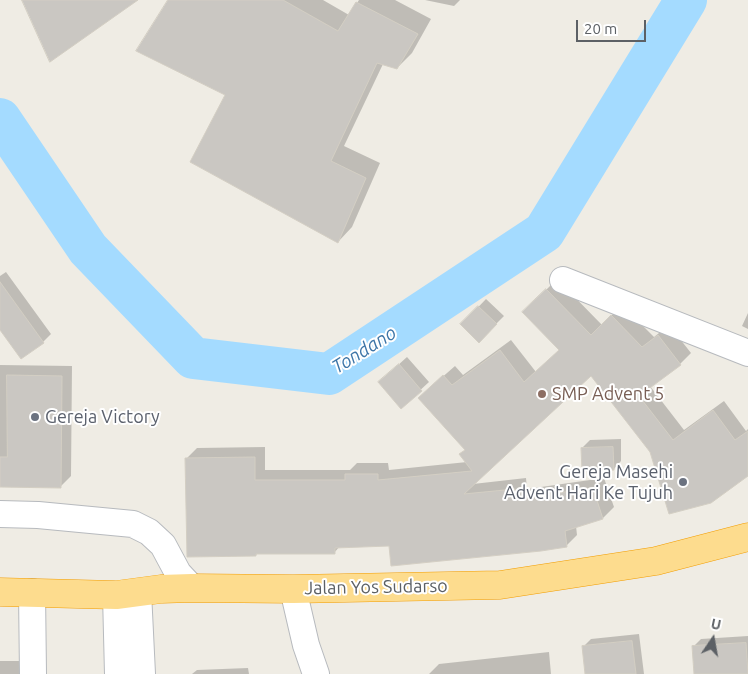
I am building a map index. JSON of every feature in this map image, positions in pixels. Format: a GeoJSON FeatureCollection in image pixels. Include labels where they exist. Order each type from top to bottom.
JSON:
{"type":"FeatureCollection","features":[{"type":"Feature","properties":{"kind":"highway","name":"Jalan Yos Sudarso"},"geometry":{"type":"LineString","coordinates":[[0,592],[127,593],[192,588],[293,589],[500,585],[656,561],[748,537]]}},
{"type":"Feature","properties":{"kind":"street"},"geometry":{"type":"LineString","coordinates":[[563,280],[748,353]]}},
{"type":"Feature","properties":{"kind":"street"},"geometry":{"type":"LineString","coordinates":[[0,514],[38,515],[133,524],[149,532],[163,545],[178,573],[192,588]]}},
{"type":"Feature","properties":{"kind":"street"},"geometry":{"type":"LineString","coordinates":[[293,589],[306,645],[316,674]]}},
{"type":"Feature","properties":{"kind":"street"},"geometry":{"type":"LineString","coordinates":[[32,592],[33,674]]}},
{"type":"Feature","properties":{"kind":"street"},"geometry":{"type":"LineString","coordinates":[[118,674],[127,593]]}},
{"type":"Feature","properties":{"kind":"street"},"geometry":{"type":"LineString","coordinates":[[127,593],[142,674]]}},
{"type":"Feature","properties":{"kind":"building"},"geometry":{"type":"Polygon","coordinates":[[[22,0],[138,0],[50,62],[22,0]]]}},
{"type":"Feature","properties":{"kind":"building"},"geometry":{"type":"Polygon","coordinates":[[[168,0],[283,0],[338,31],[356,2],[418,34],[397,69],[377,63],[331,161],[366,178],[338,243],[190,162],[225,95],[136,51],[168,0]]]}},
{"type":"Feature","properties":{"kind":"building"},"geometry":{"type":"Polygon","coordinates":[[[0,282],[44,343],[21,359],[0,330],[0,282]]]}},
{"type":"Feature","properties":{"kind":"building"},"geometry":{"type":"Polygon","coordinates":[[[546,289],[591,335],[611,315],[642,347],[658,335],[681,365],[639,396],[673,440],[713,410],[735,440],[748,431],[748,476],[711,503],[669,514],[650,452],[591,376],[464,494],[515,489],[516,499],[593,488],[603,519],[565,531],[567,547],[391,566],[389,546],[335,548],[335,554],[256,554],[256,556],[187,557],[185,458],[255,457],[255,480],[345,480],[345,474],[378,474],[378,480],[472,471],[459,454],[465,450],[418,398],[443,375],[452,385],[500,350],[524,382],[559,350],[522,312],[546,289]]]}},
{"type":"Feature","properties":{"kind":"building"},"geometry":{"type":"Polygon","coordinates":[[[478,306],[497,324],[479,343],[460,324],[478,306]]]}},
{"type":"Feature","properties":{"kind":"building"},"geometry":{"type":"Polygon","coordinates":[[[399,364],[422,391],[401,409],[378,382],[399,364]]]}},
{"type":"Feature","properties":{"kind":"building","name":"Gereja Victory"},"geometry":{"type":"Polygon","coordinates":[[[7,375],[62,376],[61,488],[0,487],[0,457],[7,457],[7,375]]]}},
{"type":"Feature","properties":{"kind":"building"},"geometry":{"type":"Polygon","coordinates":[[[613,447],[614,470],[582,471],[581,448],[613,447]]]}},
{"type":"Feature","properties":{"kind":"building"},"geometry":{"type":"Polygon","coordinates":[[[632,641],[636,674],[585,674],[582,646],[632,641]]]}},
{"type":"Feature","properties":{"kind":"building"},"geometry":{"type":"Polygon","coordinates":[[[746,643],[748,674],[694,674],[692,646],[746,643]]]}},
{"type":"Feature","properties":{"kind":"waterway","name":"Tondano"},"geometry":{"type":"LineString","coordinates":[[0,119],[88,249],[193,358],[329,374],[544,232],[686,0]]}},
{"type":"Feature","properties":{"kind":"place","name":"SMP Advent 5"},"geometry":{"type":"Point","coordinates":[542,394]}},
{"type":"Feature","properties":{"kind":"place","name":"Gereja Victory"},"geometry":{"type":"Point","coordinates":[35,417]}},
{"type":"Feature","properties":{"kind":"place","name":"Gereja Masehi Advent Hari Ke Tujuh"},"geometry":{"type":"Point","coordinates":[683,482]}}]}
